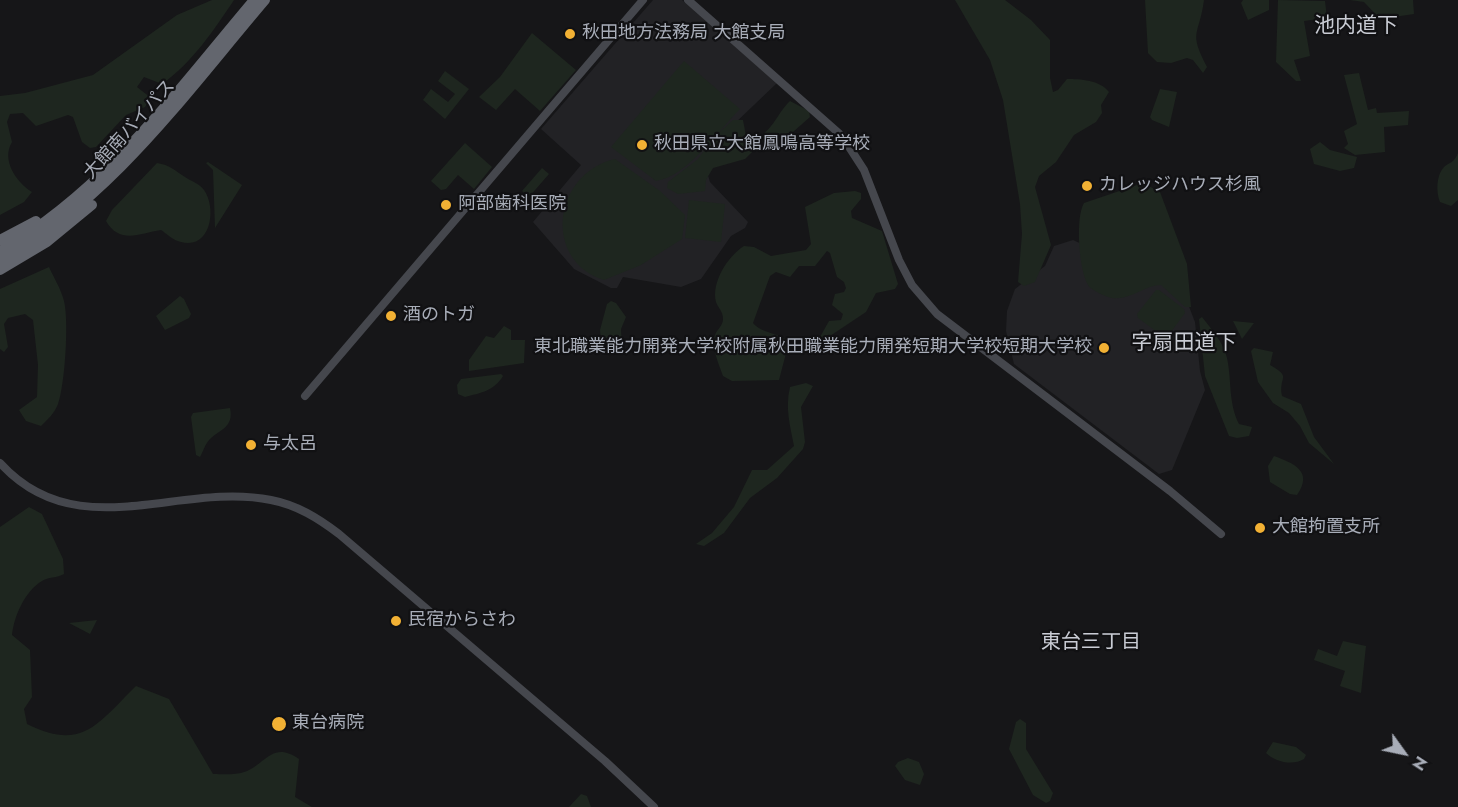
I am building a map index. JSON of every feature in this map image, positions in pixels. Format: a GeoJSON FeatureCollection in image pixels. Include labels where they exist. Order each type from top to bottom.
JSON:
{"type":"FeatureCollection","features":[{"type":"Feature","properties":{"kind":"highway","name":"大館南バイパス"},"geometry":{"type":"LineString","coordinates":[[0,261],[72,213],[139,142],[253,4],[265,0]]}},
{"type":"Feature","properties":{"kind":"highway","name":"大館南バイパス"},"geometry":{"type":"LineString","coordinates":[[0,251],[68,205],[139,142]]}},
{"type":"Feature","properties":{"kind":"highway"},"geometry":{"type":"LineString","coordinates":[[0,240],[68,200],[139,142]]}},
{"type":"Feature","properties":{"kind":"highway"},"geometry":{"type":"LineString","coordinates":[[0,270],[47,242],[75,220],[106,189],[139,142]]}},
{"type":"Feature","properties":{"kind":"street"},"geometry":{"type":"LineString","coordinates":[[305,396],[643,0]]}},
{"type":"Feature","properties":{"kind":"street"},"geometry":{"type":"LineString","coordinates":[[688,0],[842,136],[864,170],[899,260],[912,285],[930,307],[956,330],[1170,490],[1221,534]]}},
{"type":"Feature","properties":{"kind":"street"},"geometry":{"type":"LineString","coordinates":[[0,463],[13,476],[36,491],[74,505],[104,508],[244,497],[269,500],[307,511],[339,534],[605,760],[654,807]]}},
{"type":"Feature","properties":{"kind":"shaded area"},"geometry":{"type":"Polygon","coordinates":[[[212,0],[234,0],[202,45],[173,76],[162,84],[144,77],[137,87],[151,98],[145,107],[126,115],[96,147],[90,148],[82,142],[73,117],[68,115],[36,126],[23,113],[10,114],[7,122],[12,142],[8,156],[9,163],[16,177],[32,192],[24,202],[0,215],[0,96],[25,93],[93,75],[177,15],[212,0]]]}},
{"type":"Feature","properties":{"kind":"shaded area","name":"秋田県立大館鳳鳴高等学校"},"geometry":{"type":"Polygon","coordinates":[[[653,0],[682,0],[777,83],[732,126],[707,172],[710,182],[748,222],[745,228],[731,236],[701,279],[681,287],[623,277],[617,288],[611,288],[574,269],[533,222],[581,165],[541,129],[653,0]]]}},
{"type":"Feature","properties":{"kind":"shaded area"},"geometry":{"type":"Polygon","coordinates":[[[955,0],[1005,0],[1031,20],[1050,40],[1050,78],[1053,92],[1058,90],[1067,79],[1095,83],[1109,92],[1101,105],[1102,113],[1096,122],[1074,135],[1056,162],[1039,176],[1035,187],[1051,245],[1035,282],[1024,286],[1018,282],[1022,234],[1020,204],[1003,100],[990,60],[955,0]]]}},
{"type":"Feature","properties":{"kind":"shaded area"},"geometry":{"type":"Polygon","coordinates":[[[1145,0],[1204,0],[1196,34],[1201,55],[1207,67],[1203,73],[1193,60],[1187,58],[1171,63],[1157,62],[1148,53],[1145,0]]]}},
{"type":"Feature","properties":{"kind":"shaded area"},"geometry":{"type":"Polygon","coordinates":[[[1243,0],[1269,0],[1269,10],[1248,20],[1241,3],[1243,0]]]}},
{"type":"Feature","properties":{"kind":"shaded area"},"geometry":{"type":"Polygon","coordinates":[[[1278,0],[1325,1],[1327,18],[1304,21],[1310,56],[1294,60],[1301,81],[1296,81],[1276,62],[1278,0]]]}},
{"type":"Feature","properties":{"kind":"shaded area"},"geometry":{"type":"Polygon","coordinates":[[[1350,0],[1413,0],[1414,14],[1380,19],[1364,2],[1350,0]]]}},
{"type":"Feature","properties":{"kind":"shaded area"},"geometry":{"type":"Polygon","coordinates":[[[532,33],[576,70],[540,111],[515,89],[496,110],[479,97],[500,77],[532,33]]]}},
{"type":"Feature","properties":{"kind":"shaded area"},"geometry":{"type":"Polygon","coordinates":[[[684,61],[740,109],[691,162],[668,177],[656,181],[611,147],[684,61]]]}},
{"type":"Feature","properties":{"kind":"shaded area"},"geometry":{"type":"Polygon","coordinates":[[[445,71],[469,89],[445,119],[423,100],[431,89],[448,102],[455,94],[438,81],[445,71]]]}},
{"type":"Feature","properties":{"kind":"shaded area"},"geometry":{"type":"Polygon","coordinates":[[[1359,73],[1368,110],[1376,108],[1377,113],[1409,111],[1408,125],[1384,127],[1385,152],[1355,155],[1344,148],[1348,144],[1344,131],[1357,124],[1344,75],[1359,73]]]}},
{"type":"Feature","properties":{"kind":"shaded area"},"geometry":{"type":"Polygon","coordinates":[[[1160,89],[1177,92],[1169,127],[1150,117],[1160,89]]]}},
{"type":"Feature","properties":{"kind":"shaded area"},"geometry":{"type":"Polygon","coordinates":[[[790,101],[809,111],[810,117],[793,132],[762,142],[745,159],[713,168],[706,180],[705,191],[678,194],[667,188],[668,182],[698,159],[713,138],[733,120],[743,120],[746,136],[751,139],[758,137],[769,129],[790,101]]]}},
{"type":"Feature","properties":{"kind":"shaded area"},"geometry":{"type":"Polygon","coordinates":[[[1320,142],[1330,150],[1357,157],[1354,168],[1340,171],[1314,164],[1310,149],[1320,142]]]}},
{"type":"Feature","properties":{"kind":"shaded area"},"geometry":{"type":"Polygon","coordinates":[[[465,143],[492,167],[474,189],[458,175],[446,189],[441,190],[431,181],[465,143]]]}},
{"type":"Feature","properties":{"kind":"shaded area"},"geometry":{"type":"Polygon","coordinates":[[[1458,153],[1458,200],[1451,206],[1440,202],[1439,175],[1458,153]]]}},
{"type":"Feature","properties":{"kind":"shaded area"},"geometry":{"type":"Polygon","coordinates":[[[615,159],[660,191],[685,215],[682,239],[641,265],[604,280],[584,270],[571,255],[564,237],[563,218],[568,199],[578,182],[594,168],[615,159]]]}},
{"type":"Feature","properties":{"kind":"shaded area"},"geometry":{"type":"Polygon","coordinates":[[[208,162],[242,185],[215,228],[213,170],[206,163],[208,162]]]}},
{"type":"Feature","properties":{"kind":"shaded area"},"geometry":{"type":"Polygon","coordinates":[[[157,163],[172,168],[204,190],[210,207],[209,226],[199,240],[191,243],[178,241],[161,230],[131,236],[124,235],[118,233],[106,221],[112,210],[157,163]]]}},
{"type":"Feature","properties":{"kind":"shaded area"},"geometry":{"type":"Polygon","coordinates":[[[542,168],[549,174],[529,197],[522,191],[542,168]]]}},
{"type":"Feature","properties":{"kind":"shaded area"},"geometry":{"type":"Polygon","coordinates":[[[1143,183],[1160,192],[1187,264],[1191,307],[1185,307],[1161,285],[1149,287],[1125,297],[1112,298],[1092,289],[1085,278],[1080,256],[1079,232],[1084,203],[1143,183]]]}},
{"type":"Feature","properties":{"kind":"shaded area"},"geometry":{"type":"Polygon","coordinates":[[[855,191],[861,193],[861,199],[851,211],[852,218],[882,231],[898,284],[895,289],[876,293],[866,312],[824,340],[820,337],[829,321],[841,320],[843,314],[832,305],[835,294],[844,292],[846,288],[844,282],[837,277],[830,253],[827,251],[815,266],[799,266],[790,277],[776,272],[770,276],[753,323],[789,342],[779,380],[732,381],[723,376],[714,345],[715,335],[723,319],[715,294],[722,270],[732,256],[744,246],[754,247],[771,256],[806,250],[811,244],[805,207],[834,193],[855,191]]]}},
{"type":"Feature","properties":{"kind":"shaded area"},"geometry":{"type":"Polygon","coordinates":[[[689,200],[725,204],[721,242],[685,238],[689,200]]]}},
{"type":"Feature","properties":{"kind":"shaded area","name":"東北職業能力開発大学校附属秋田職業能力開発短期大学校短期大学校"},"geometry":{"type":"Polygon","coordinates":[[[1073,240],[1157,279],[1188,304],[1195,322],[1200,371],[1205,390],[1172,470],[1159,474],[1014,364],[1006,331],[1007,311],[1015,289],[1045,266],[1054,246],[1073,240]]]}},
{"type":"Feature","properties":{"kind":"shaded area"},"geometry":{"type":"Polygon","coordinates":[[[49,267],[64,301],[66,352],[58,404],[53,414],[41,426],[26,421],[19,410],[37,397],[38,365],[33,320],[25,314],[8,318],[4,324],[8,347],[4,352],[0,349],[0,289],[49,267]]]}},
{"type":"Feature","properties":{"kind":"shaded area"},"geometry":{"type":"Polygon","coordinates":[[[1156,290],[1184,309],[1185,313],[1168,336],[1164,337],[1138,318],[1137,314],[1156,290]]]}},
{"type":"Feature","properties":{"kind":"shaded area"},"geometry":{"type":"Polygon","coordinates":[[[180,296],[184,299],[191,314],[189,318],[165,330],[156,316],[180,296]]]}},
{"type":"Feature","properties":{"kind":"shaded area"},"geometry":{"type":"Polygon","coordinates":[[[611,301],[616,303],[626,317],[621,329],[622,348],[616,350],[601,342],[600,330],[607,304],[611,301]]]}},
{"type":"Feature","properties":{"kind":"shaded area"},"geometry":{"type":"Polygon","coordinates":[[[1202,317],[1217,336],[1225,352],[1233,408],[1239,424],[1252,427],[1249,436],[1237,438],[1229,436],[1205,376],[1199,319],[1202,317]]]}},
{"type":"Feature","properties":{"kind":"shaded area"},"geometry":{"type":"Polygon","coordinates":[[[1233,321],[1254,323],[1242,339],[1233,321]]]}},
{"type":"Feature","properties":{"kind":"shaded area"},"geometry":{"type":"Polygon","coordinates":[[[504,326],[511,330],[511,340],[525,340],[524,363],[469,371],[469,360],[486,336],[494,338],[504,326]]]}},
{"type":"Feature","properties":{"kind":"shaded area"},"geometry":{"type":"Polygon","coordinates":[[[1254,348],[1273,352],[1270,365],[1283,375],[1282,396],[1301,404],[1314,437],[1334,464],[1309,443],[1300,426],[1289,413],[1273,403],[1258,382],[1251,351],[1254,348]]]}},
{"type":"Feature","properties":{"kind":"shaded area"},"geometry":{"type":"Polygon","coordinates":[[[501,374],[503,376],[499,381],[486,391],[465,397],[458,394],[457,385],[461,379],[501,374]]]}},
{"type":"Feature","properties":{"kind":"shaded area"},"geometry":{"type":"Polygon","coordinates":[[[806,383],[813,386],[801,407],[805,442],[803,449],[777,478],[750,498],[724,533],[704,546],[696,544],[712,533],[734,507],[752,470],[767,470],[794,446],[788,409],[790,387],[806,383]]]}},
{"type":"Feature","properties":{"kind":"shaded area"},"geometry":{"type":"Polygon","coordinates":[[[230,408],[230,419],[226,427],[208,441],[200,457],[196,455],[191,417],[193,413],[230,408]]]}},
{"type":"Feature","properties":{"kind":"shaded area"},"geometry":{"type":"Polygon","coordinates":[[[1274,456],[1294,465],[1302,474],[1302,487],[1297,495],[1290,494],[1270,482],[1268,466],[1274,456]]]}},
{"type":"Feature","properties":{"kind":"shaded area"},"geometry":{"type":"Polygon","coordinates":[[[29,507],[42,514],[63,559],[64,574],[44,580],[30,591],[21,605],[13,628],[12,635],[30,650],[32,697],[24,709],[27,724],[46,732],[62,735],[76,734],[100,722],[136,686],[169,699],[213,774],[241,773],[275,753],[282,752],[299,759],[295,797],[312,807],[0,807],[0,527],[29,507]]]}},
{"type":"Feature","properties":{"kind":"shaded area"},"geometry":{"type":"Polygon","coordinates":[[[97,620],[90,634],[69,623],[97,620]]]}},
{"type":"Feature","properties":{"kind":"shaded area"},"geometry":{"type":"Polygon","coordinates":[[[1343,641],[1366,646],[1361,693],[1340,686],[1345,671],[1314,660],[1318,649],[1337,656],[1343,641]]]}},
{"type":"Feature","properties":{"kind":"shaded area"},"geometry":{"type":"Polygon","coordinates":[[[1020,719],[1026,723],[1026,749],[1053,793],[1050,801],[1046,803],[1033,795],[1009,749],[1016,722],[1020,719]]]}},
{"type":"Feature","properties":{"kind":"shaded area"},"geometry":{"type":"Polygon","coordinates":[[[1273,742],[1296,747],[1306,755],[1300,761],[1290,763],[1279,761],[1266,753],[1273,742]]]}},
{"type":"Feature","properties":{"kind":"shaded area"},"geometry":{"type":"Polygon","coordinates":[[[908,758],[919,762],[924,774],[920,785],[905,780],[895,766],[898,762],[908,758]]]}},
{"type":"Feature","properties":{"kind":"shaded area"},"geometry":{"type":"Polygon","coordinates":[[[581,794],[587,796],[591,807],[569,807],[581,794]]]}},
{"type":"Feature","properties":{"kind":"place","name":"秋田地方法務局 大館支局"},"geometry":{"type":"Point","coordinates":[570,34]}},
{"type":"Feature","properties":{"kind":"place","name":"秋田県立大館鳳鳴高等学校"},"geometry":{"type":"Point","coordinates":[642,145]}},
{"type":"Feature","properties":{"kind":"place","name":"カレッジハウス杉風"},"geometry":{"type":"Point","coordinates":[1087,186]}},
{"type":"Feature","properties":{"kind":"place","name":"阿部歯科医院"},"geometry":{"type":"Point","coordinates":[446,205]}},
{"type":"Feature","properties":{"kind":"place","name":"酒のトガ"},"geometry":{"type":"Point","coordinates":[391,316]}},
{"type":"Feature","properties":{"kind":"place","name":"東北職業能力開発大学校附属秋田職業能力開発短期大学校短期大学校"},"geometry":{"type":"Point","coordinates":[1104,348]}},
{"type":"Feature","properties":{"kind":"place","name":"与太呂"},"geometry":{"type":"Point","coordinates":[251,445]}},
{"type":"Feature","properties":{"kind":"place","name":"大館拘置支所"},"geometry":{"type":"Point","coordinates":[1260,528]}},
{"type":"Feature","properties":{"kind":"place","name":"民宿からさわ"},"geometry":{"type":"Point","coordinates":[396,621]}},
{"type":"Feature","properties":{"kind":"place","name":"東台病院"},"geometry":{"type":"Point","coordinates":[279,724]}},
{"type":"Feature","properties":{"kind":"district","name":"池内道下"},"geometry":{"type":"Point","coordinates":[1356,27]}},
{"type":"Feature","properties":{"kind":"district","name":"字扇田道下"},"geometry":{"type":"Point","coordinates":[1184,344]}},
{"type":"Feature","properties":{"kind":"district","name":"東台三丁目"},"geometry":{"type":"Point","coordinates":[1091,643]}}]}
